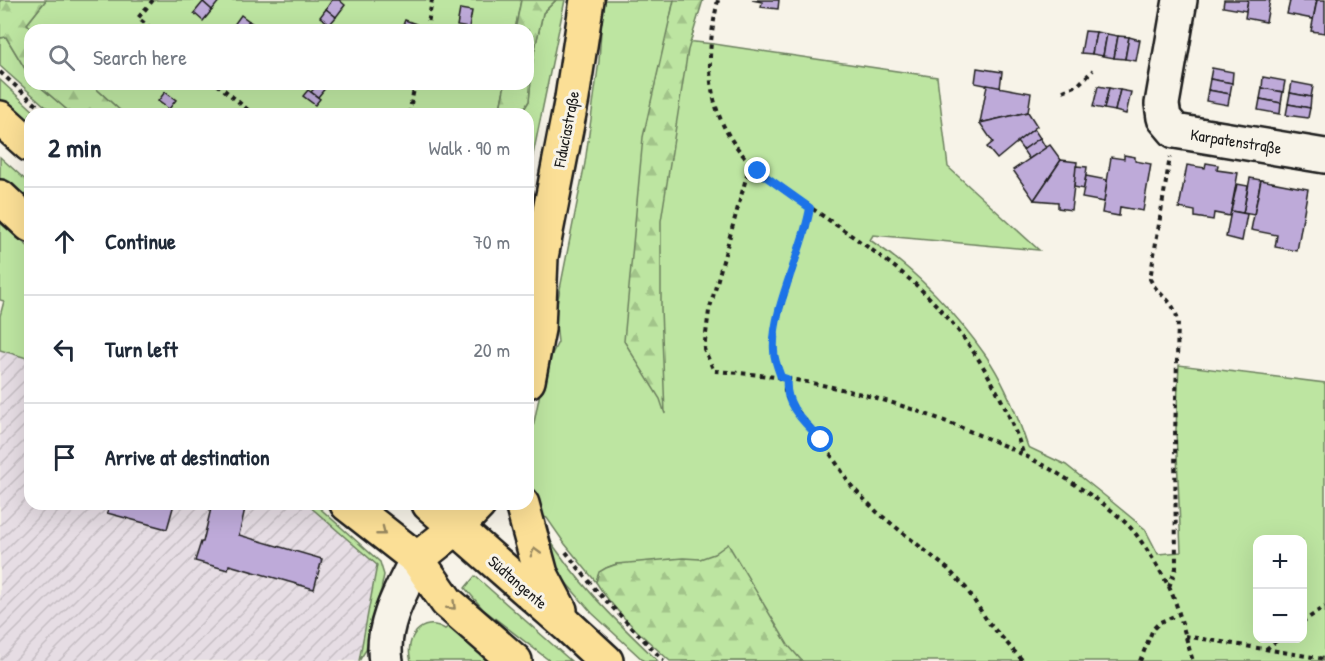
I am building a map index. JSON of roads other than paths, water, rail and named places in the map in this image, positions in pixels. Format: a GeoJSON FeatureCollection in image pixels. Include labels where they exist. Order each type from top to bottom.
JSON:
{"type":"FeatureCollection","features":[{"type":"Feature","properties":{"kind":"main road","name":"Fiduciastraße"},"geometry":{"type":"LineString","coordinates":[[534,350],[538,329],[541,257],[572,98],[587,0]]}},
{"type":"Feature","properties":{"kind":"main road"},"geometry":{"type":"LineString","coordinates":[[0,118],[24,140]]}},
{"type":"Feature","properties":{"kind":"main road"},"geometry":{"type":"LineString","coordinates":[[0,197],[24,219]]}},
{"type":"Feature","properties":{"kind":"main road","name":"Fiduciastraße"},"geometry":{"type":"LineString","coordinates":[[534,276],[541,257]]}},
{"type":"Feature","properties":{"kind":"main road"},"geometry":{"type":"LineString","coordinates":[[355,510],[417,559],[447,602],[515,661]]}},
{"type":"Feature","properties":{"kind":"main road"},"geometry":{"type":"LineString","coordinates":[[524,510],[541,574],[567,625]]}},
{"type":"Feature","properties":{"kind":"main road"},"geometry":{"type":"LineString","coordinates":[[417,559],[439,511]]}},
{"type":"Feature","properties":{"kind":"main road","name":"Südtangente"},"geometry":{"type":"LineString","coordinates":[[439,511],[606,661]]}},
{"type":"Feature","properties":{"kind":"street","name":"Karpatenstraße"},"geometry":{"type":"LineString","coordinates":[[1180,0],[1162,104],[1164,118],[1175,131],[1325,156]]}},
{"type":"Feature","properties":{"kind":"street"},"geometry":{"type":"LineString","coordinates":[[386,661],[385,643],[390,622],[401,589],[417,559]]}}]}
